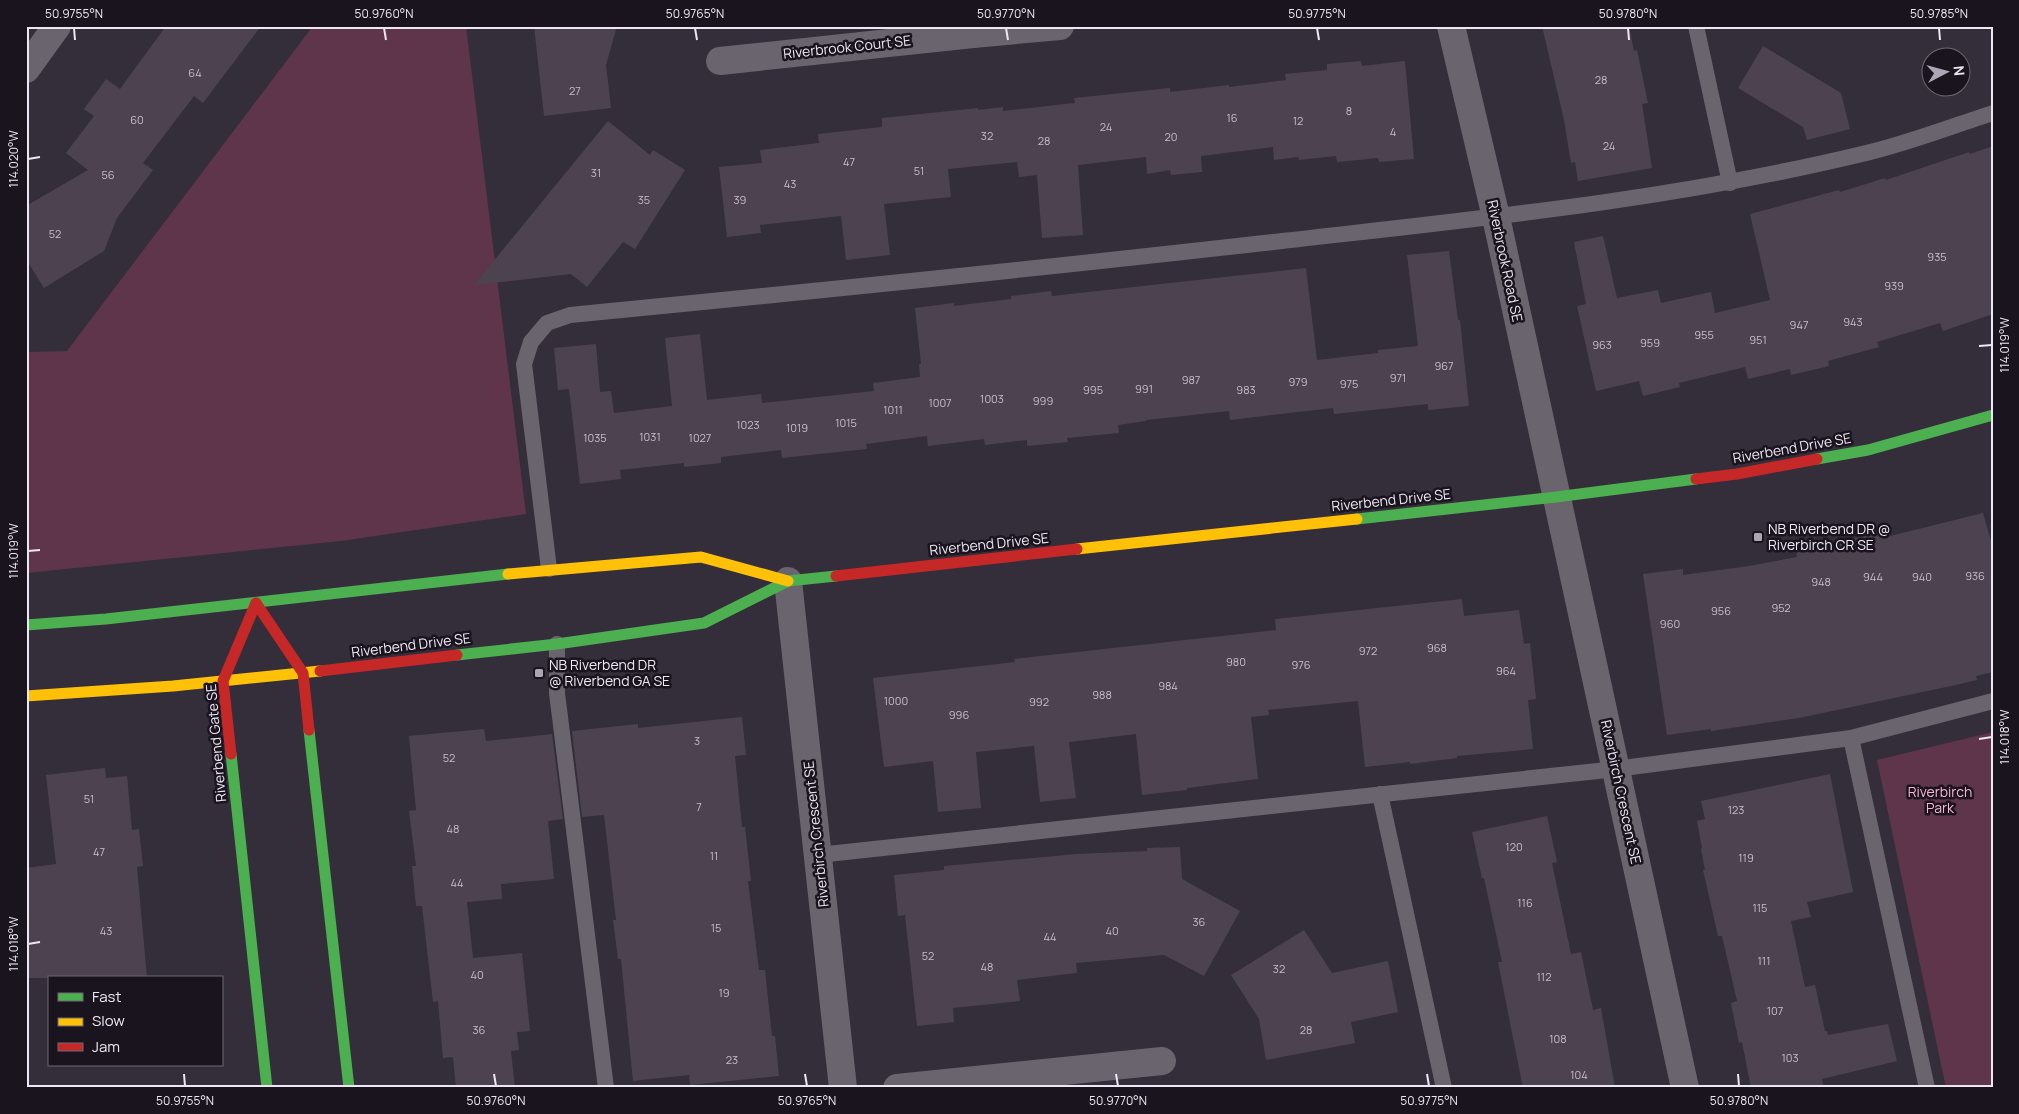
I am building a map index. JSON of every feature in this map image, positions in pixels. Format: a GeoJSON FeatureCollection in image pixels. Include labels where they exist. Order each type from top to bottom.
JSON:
{"type":"FeatureCollection","features":[{"type":"Feature","properties":{"kind":"street"},"geometry":{"type":"LineString","coordinates":[[26,69],[57,26]]}},
{"type":"Feature","properties":{"kind":"street","name":"Riverbrook Court SE"},"geometry":{"type":"LineString","coordinates":[[720,61],[972,30],[1060,26]]}},
{"type":"Feature","properties":{"kind":"street","name":"Riverbrook Road SE"},"geometry":{"type":"LineString","coordinates":[[1452,26],[1496,217],[1556,497]]}},
{"type":"Feature","properties":{"kind":"street","name":"Riverbend Drive SE"},"geometry":{"type":"LineString","coordinates":[[26,696],[222,682],[557,644],[704,623],[788,581],[1556,497],[1737,474],[1868,450],[1993,415]]}},
{"type":"Feature","properties":{"kind":"street","name":"Riverbirch Crescent SE"},"geometry":{"type":"LineString","coordinates":[[1556,497],[1685,1088]]}},
{"type":"Feature","properties":{"kind":"street","name":"Riverbend Drive SE"},"geometry":{"type":"LineString","coordinates":[[26,625],[106,619],[549,569],[701,556],[788,581]]}},
{"type":"Feature","properties":{"kind":"street","name":"Riverbirch Crescent SE"},"geometry":{"type":"LineString","coordinates":[[788,581],[844,1088]]}},
{"type":"Feature","properties":{"kind":"street"},"geometry":{"type":"LineString","coordinates":[[256,602],[303,673],[349,1088]]}},
{"type":"Feature","properties":{"kind":"street","name":"Riverbend Gate SE"},"geometry":{"type":"LineString","coordinates":[[256,602],[222,682],[267,1088]]}},
{"type":"Feature","properties":{"kind":"street"},"geometry":{"type":"LineString","coordinates":[[897,1088],[1162,1061]]}},
{"type":"Feature","properties":{"kind":"lane"},"geometry":{"type":"LineString","coordinates":[[1696,26],[1730,183]]}},
{"type":"Feature","properties":{"kind":"lane"},"geometry":{"type":"LineString","coordinates":[[549,569],[524,364],[531,342],[547,323],[570,315],[882,285],[1496,217],[1610,202],[1730,183],[1865,154],[1993,113]]}},
{"type":"Feature","properties":{"kind":"lane"},"geometry":{"type":"LineString","coordinates":[[557,644],[557,693],[606,1088]]}},
{"type":"Feature","properties":{"kind":"lane"},"geometry":{"type":"LineString","coordinates":[[818,855],[1616,769],[1851,738],[1993,701]]}},
{"type":"Feature","properties":{"kind":"lane"},"geometry":{"type":"LineString","coordinates":[[1851,738],[1927,1088]]}},
{"type":"Feature","properties":{"kind":"lane"},"geometry":{"type":"LineString","coordinates":[[1380,794],[1444,1088]]}},
{"type":"Feature","properties":{"kind":"green space"},"geometry":{"type":"Polygon","coordinates":[[[313,26],[466,26],[526,514],[341,541],[26,573],[26,352],[67,351],[313,26]]]}},
{"type":"Feature","properties":{"kind":"green space","name":"Riverbirch Park"},"geometry":{"type":"Polygon","coordinates":[[[1993,732],[1993,1088],[1946,1088],[1877,760],[1993,732]]]}},
{"type":"Feature","properties":{"kind":"building"},"geometry":{"type":"Polygon","coordinates":[[[166,26],[261,26],[203,103],[194,96],[143,163],[153,170],[117,218],[104,251],[44,288],[26,259],[26,206],[88,170],[66,153],[94,116],[84,109],[106,79],[120,89],[166,26]]]}},
{"type":"Feature","properties":{"kind":"building"},"geometry":{"type":"Polygon","coordinates":[[[534,26],[617,26],[606,65],[611,108],[544,116],[534,26]]]}},
{"type":"Feature","properties":{"kind":"building"},"geometry":{"type":"Polygon","coordinates":[[[1542,26],[1629,26],[1634,51],[1637,50],[1648,103],[1642,104],[1652,168],[1578,181],[1575,162],[1571,163],[1564,120],[1542,26]]]}},
{"type":"Feature","properties":{"kind":"building"},"geometry":{"type":"Polygon","coordinates":[[[1763,46],[1841,93],[1850,129],[1807,140],[1803,127],[1738,88],[1763,46]]]}},
{"type":"Feature","properties":{"kind":"building"},"geometry":{"type":"Polygon","coordinates":[[[1361,61],[1362,66],[1405,61],[1414,159],[1379,162],[1378,158],[1337,162],[1336,156],[1299,160],[1298,157],[1274,160],[1273,147],[1201,156],[1202,172],[1171,175],[1170,170],[1147,174],[1146,157],[1078,165],[1083,235],[1042,238],[1037,175],[1019,177],[1017,162],[948,169],[951,197],[884,204],[890,255],[846,260],[841,216],[760,225],[761,233],[727,237],[719,167],[762,163],[760,150],[819,143],[818,134],[882,127],[882,118],[978,108],[978,110],[1003,107],[1003,111],[1075,103],[1074,98],[1170,88],[1170,92],[1229,85],[1229,87],[1286,80],[1285,74],[1327,70],[1327,64],[1361,61]]]}},
{"type":"Feature","properties":{"kind":"building"},"geometry":{"type":"Polygon","coordinates":[[[608,121],[650,155],[653,150],[685,170],[635,249],[623,242],[587,287],[571,274],[474,285],[608,121]]]}},
{"type":"Feature","properties":{"kind":"building"},"geometry":{"type":"Polygon","coordinates":[[[1993,146],[1993,314],[1943,331],[1940,323],[1877,342],[1879,347],[1828,361],[1829,366],[1791,375],[1790,369],[1748,379],[1745,367],[1679,383],[1680,387],[1643,396],[1639,381],[1596,391],[1577,306],[1586,304],[1574,242],[1603,236],[1617,298],[1658,290],[1661,303],[1711,292],[1715,313],[1770,300],[1750,214],[1839,190],[1840,192],[1885,178],[1886,180],[1969,152],[1970,154],[1993,146]]]}},
{"type":"Feature","properties":{"kind":"building"},"geometry":{"type":"Polygon","coordinates":[[[1449,251],[1458,320],[1460,320],[1469,406],[1428,410],[1428,404],[1334,414],[1333,408],[1230,420],[1229,411],[1146,420],[1118,425],[1119,433],[1067,438],[1068,442],[1027,446],[1027,440],[985,445],[984,439],[928,446],[927,436],[866,444],[867,449],[782,458],[781,450],[721,457],[721,463],[684,467],[684,463],[620,470],[621,479],[580,484],[569,389],[558,390],[554,348],[596,344],[600,392],[611,391],[614,413],[672,406],[665,338],[700,334],[707,400],[761,394],[762,403],[874,391],[873,383],[920,377],[919,364],[921,364],[915,308],[954,303],[954,306],[1011,299],[1011,296],[1051,291],[1052,296],[1306,268],[1317,360],[1378,353],[1378,350],[1418,346],[1407,255],[1449,251]]]}},
{"type":"Feature","properties":{"kind":"building"},"geometry":{"type":"Polygon","coordinates":[[[1983,513],[1993,548],[1993,672],[1976,676],[1977,680],[1956,685],[1799,718],[1711,731],[1711,729],[1667,735],[1643,574],[1683,569],[1683,575],[1749,566],[1797,557],[1796,551],[1884,532],[1886,537],[1983,513]]]}},
{"type":"Feature","properties":{"kind":"building"},"geometry":{"type":"Polygon","coordinates":[[[1462,599],[1464,616],[1519,610],[1524,644],[1530,643],[1536,699],[1528,700],[1533,749],[1457,756],[1457,758],[1410,764],[1410,762],[1365,767],[1358,701],[1268,710],[1269,715],[1251,717],[1258,779],[1187,788],[1187,790],[1142,795],[1136,734],[1069,742],[1076,798],[1040,802],[1034,746],[976,752],[981,808],[938,812],[933,761],[884,767],[873,678],[1015,662],[1014,659],[1276,630],[1275,619],[1462,599]]]}},
{"type":"Feature","properties":{"kind":"building"},"geometry":{"type":"Polygon","coordinates":[[[742,717],[746,755],[735,756],[742,827],[745,827],[751,881],[748,881],[759,970],[765,970],[772,1036],[775,1036],[779,1076],[690,1085],[689,1075],[633,1081],[621,959],[618,959],[613,920],[616,920],[604,815],[582,817],[572,731],[638,724],[638,728],[742,717]]]}},
{"type":"Feature","properties":{"kind":"building"},"geometry":{"type":"Polygon","coordinates":[[[484,729],[486,741],[552,734],[563,819],[548,821],[554,879],[501,884],[502,899],[467,902],[473,958],[522,953],[530,1031],[517,1032],[519,1050],[511,1051],[515,1088],[456,1088],[453,1057],[443,1058],[438,1001],[433,1002],[422,906],[416,906],[412,866],[416,866],[409,811],[416,810],[409,736],[484,729]]]}},
{"type":"Feature","properties":{"kind":"building"},"geometry":{"type":"Polygon","coordinates":[[[105,768],[106,778],[127,776],[132,830],[139,829],[143,866],[137,867],[147,976],[48,976],[48,978],[26,978],[26,868],[56,864],[46,775],[105,768]]]}},
{"type":"Feature","properties":{"kind":"building"},"geometry":{"type":"Polygon","coordinates":[[[1830,774],[1853,892],[1807,902],[1811,917],[1791,921],[1805,987],[1815,985],[1825,1031],[1827,1031],[1828,1035],[1888,1024],[1897,1061],[1822,1079],[1824,1088],[1751,1088],[1742,1042],[1739,1043],[1731,1003],[1737,1001],[1722,936],[1718,936],[1703,870],[1705,870],[1697,821],[1705,819],[1701,801],[1830,774]]]}},
{"type":"Feature","properties":{"kind":"building"},"geometry":{"type":"Polygon","coordinates":[[[1547,816],[1557,862],[1552,863],[1571,954],[1581,952],[1593,1010],[1601,1008],[1615,1088],[1523,1088],[1498,962],[1502,962],[1472,832],[1547,816]]]}},
{"type":"Feature","properties":{"kind":"building"},"geometry":{"type":"Polygon","coordinates":[[[1180,847],[1182,879],[1240,911],[1204,976],[1164,955],[1076,963],[1077,973],[1017,980],[1020,1001],[953,1008],[954,1022],[917,1026],[905,915],[898,916],[894,875],[944,870],[944,866],[1077,854],[1147,851],[1147,848],[1180,847]]]}},
{"type":"Feature","properties":{"kind":"building"},"geometry":{"type":"Polygon","coordinates":[[[1304,930],[1332,973],[1388,961],[1398,1012],[1351,1022],[1355,1043],[1266,1060],[1259,1019],[1231,975],[1304,930]]]}},
{"type":"Feature","properties":{"kind":"traffic: fast"},"geometry":{"type":"LineString","coordinates":[[1817,459],[1868,450],[1993,415]]}},
{"type":"Feature","properties":{"kind":"traffic: fast"},"geometry":{"type":"LineString","coordinates":[[1357,519],[1696,479]]}},
{"type":"Feature","properties":{"kind":"traffic: fast"},"geometry":{"type":"LineString","coordinates":[[26,625],[106,619],[508,574]]}},
{"type":"Feature","properties":{"kind":"traffic: fast"},"geometry":{"type":"LineString","coordinates":[[457,655],[557,644],[704,623],[788,581],[836,576]]}},
{"type":"Feature","properties":{"kind":"traffic: fast"},"geometry":{"type":"LineString","coordinates":[[309,730],[349,1088]]}},
{"type":"Feature","properties":{"kind":"traffic: fast"},"geometry":{"type":"LineString","coordinates":[[231,754],[267,1088]]}},
{"type":"Feature","properties":{"kind":"traffic: slow"},"geometry":{"type":"LineString","coordinates":[[1077,549],[1357,519]]}},
{"type":"Feature","properties":{"kind":"traffic: slow"},"geometry":{"type":"LineString","coordinates":[[508,574],[701,557],[788,581]]}},
{"type":"Feature","properties":{"kind":"traffic: slow"},"geometry":{"type":"LineString","coordinates":[[26,696],[173,686],[320,671]]}},
{"type":"Feature","properties":{"kind":"traffic: jam"},"geometry":{"type":"LineString","coordinates":[[1696,479],[1737,474],[1817,459]]}},
{"type":"Feature","properties":{"kind":"traffic: jam"},"geometry":{"type":"LineString","coordinates":[[836,576],[1077,549]]}},
{"type":"Feature","properties":{"kind":"traffic: jam"},"geometry":{"type":"LineString","coordinates":[[256,603],[303,673],[309,730]]}},
{"type":"Feature","properties":{"kind":"traffic: jam"},"geometry":{"type":"LineString","coordinates":[[231,754],[223,681],[256,603]]}},
{"type":"Feature","properties":{"kind":"traffic: jam"},"geometry":{"type":"LineString","coordinates":[[320,671],[457,655]]}},
{"type":"Feature","properties":{"kind":"place","name":"NB Riverbend DR @ Riverbirch CR SE"},"geometry":{"type":"Point","coordinates":[1758,537]}},
{"type":"Feature","properties":{"kind":"place","name":"NB Riverbend DR @ Riverbend GA SE"},"geometry":{"type":"Point","coordinates":[539,673]}}]}
